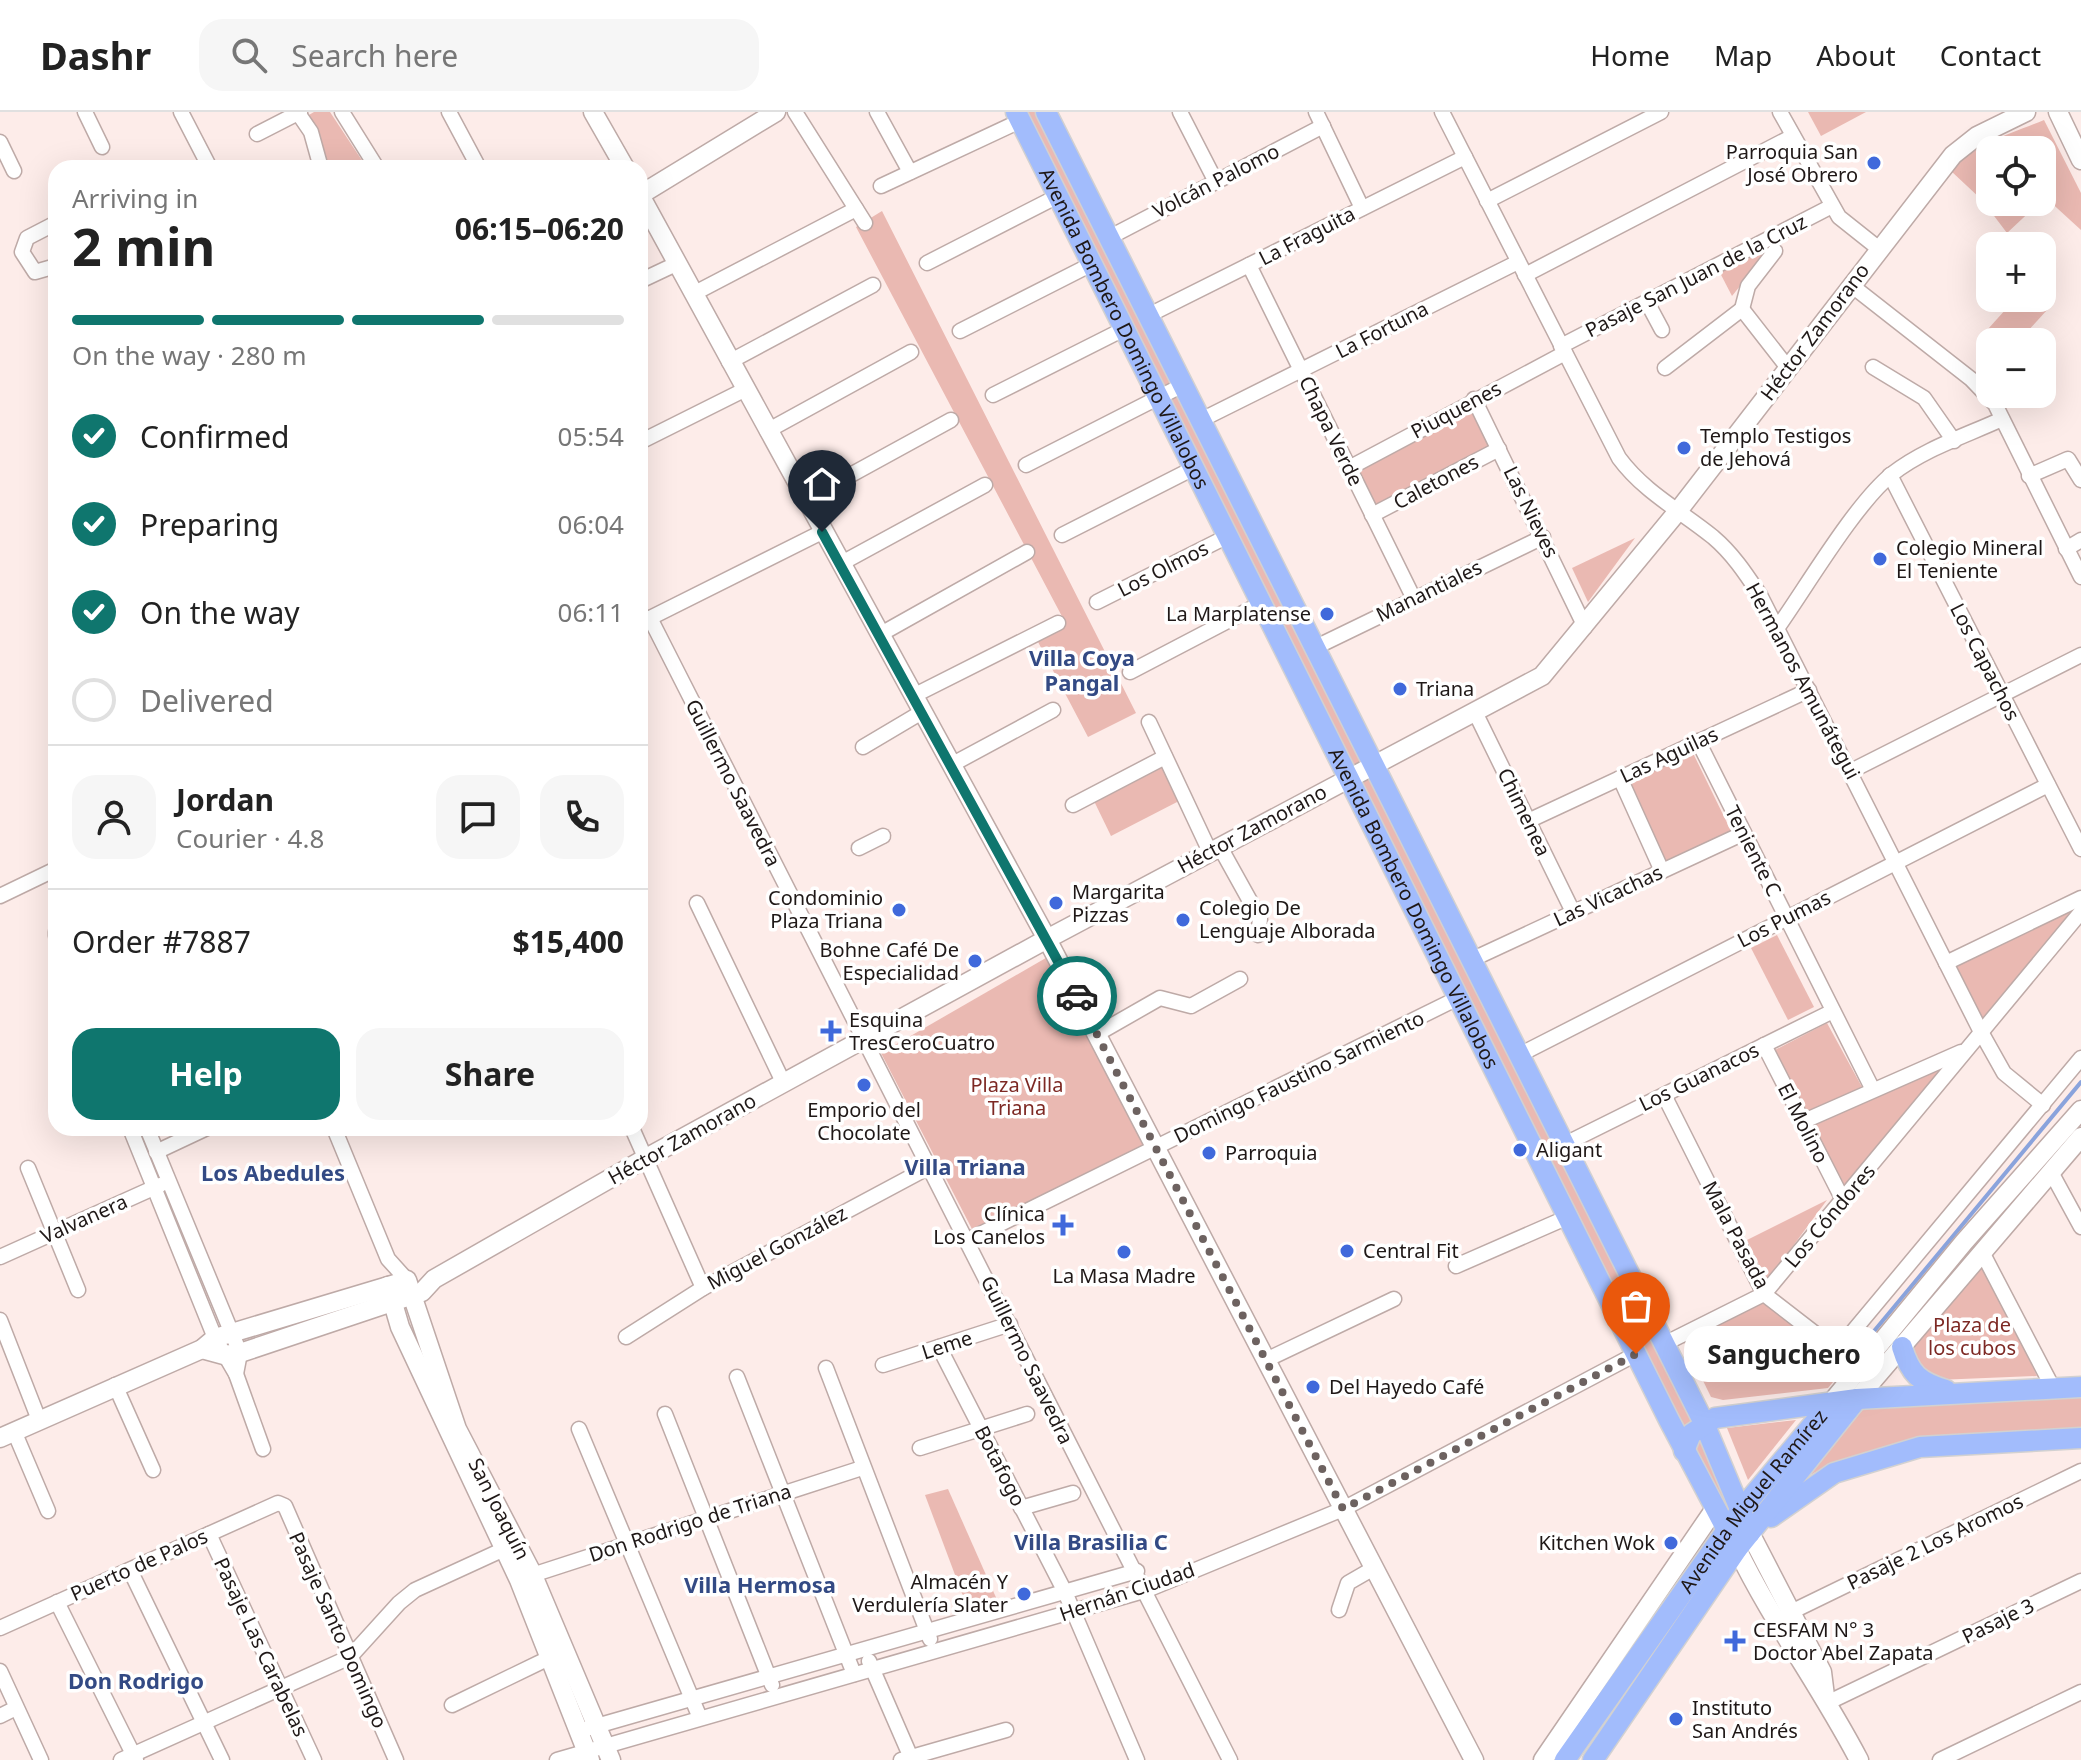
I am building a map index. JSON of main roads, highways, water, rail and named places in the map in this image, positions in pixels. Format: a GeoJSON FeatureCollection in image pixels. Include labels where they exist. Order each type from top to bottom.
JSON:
{"type":"FeatureCollection","features":[{"type":"Feature","properties":{"kind":"main road","name":"Avenida Bombero Domingo Villalobos"},"geometry":{"type":"LineString","coordinates":[[1046,112],[1521,1054],[1704,1423],[1741,1510]]}},
{"type":"Feature","properties":{"kind":"main road","name":"Avenida Bombero Domingo Villalobos"},"geometry":{"type":"LineString","coordinates":[[1018,117],[1684,1451],[1714,1510],[1738,1538]]}},
{"type":"Feature","properties":{"kind":"main road"},"geometry":{"type":"LineString","coordinates":[[1902,1347],[1909,1369],[1921,1383],[1958,1394]]}},
{"type":"Feature","properties":{"kind":"main road"},"geometry":{"type":"LineString","coordinates":[[1684,1451],[1691,1434],[1715,1418],[1857,1399],[2081,1387]]}},
{"type":"Feature","properties":{"kind":"main road","name":"Avenida Miguel Ramírez"},"geometry":{"type":"LineString","coordinates":[[1565,1760],[1738,1538],[1857,1399]]}},
{"type":"Feature","properties":{"kind":"main road","name":"Avenida Miguel Ramírez"},"geometry":{"type":"LineString","coordinates":[[1593,1760],[1738,1538],[1741,1510],[1831,1403]]}},
{"type":"Feature","properties":{"kind":"main road"},"geometry":{"type":"LineString","coordinates":[[1738,1538],[1834,1473],[1905,1451],[1920,1447],[2078,1443]]}},
{"type":"Feature","properties":{"kind":"waterway"},"geometry":{"type":"LineString","coordinates":[[1855,1354],[2081,1082]]}},
{"type":"Feature","properties":{"kind":"place","name":"Parroquia San José Obrero"},"geometry":{"type":"Point","coordinates":[1874,163]}},
{"type":"Feature","properties":{"kind":"place","name":"Templo Testigos de Jehová"},"geometry":{"type":"Point","coordinates":[1684,448]}},
{"type":"Feature","properties":{"kind":"place","name":"Colegio Mineral El Teniente"},"geometry":{"type":"Point","coordinates":[1880,559]}},
{"type":"Feature","properties":{"kind":"place","name":"La Marplatense"},"geometry":{"type":"Point","coordinates":[1327,614]}},
{"type":"Feature","properties":{"kind":"place","name":"Triana"},"geometry":{"type":"Point","coordinates":[1400,689]}},
{"type":"Feature","properties":{"kind":"place","name":"Margarita Pizzas"},"geometry":{"type":"Point","coordinates":[1056,903]}},
{"type":"Feature","properties":{"kind":"place","name":"Condominio Plaza Triana"},"geometry":{"type":"Point","coordinates":[899,910]}},
{"type":"Feature","properties":{"kind":"place","name":"Colegio De Lenguaje Alborada"},"geometry":{"type":"Point","coordinates":[1183,920]}},
{"type":"Feature","properties":{"kind":"place","name":"Bohne Café De Especialidad"},"geometry":{"type":"Point","coordinates":[975,961]}},
{"type":"Feature","properties":{"kind":"place","name":"Esquina TresCeroCuatro"},"geometry":{"type":"Point","coordinates":[831,1031]}},
{"type":"Feature","properties":{"kind":"place","name":"Emporio del Chocolate"},"geometry":{"type":"Point","coordinates":[864,1085]}},
{"type":"Feature","properties":{"kind":"place","name":"Aligant"},"geometry":{"type":"Point","coordinates":[1520,1150]}},
{"type":"Feature","properties":{"kind":"place","name":"Parroquia"},"geometry":{"type":"Point","coordinates":[1209,1153]}},
{"type":"Feature","properties":{"kind":"place","name":"Clínica Los Canelos"},"geometry":{"type":"Point","coordinates":[1063,1225]}},
{"type":"Feature","properties":{"kind":"place","name":"Central Fit"},"geometry":{"type":"Point","coordinates":[1347,1251]}},
{"type":"Feature","properties":{"kind":"place","name":"La Masa Madre"},"geometry":{"type":"Point","coordinates":[1124,1252]}},
{"type":"Feature","properties":{"kind":"place","name":"Sanguchero"},"geometry":{"type":"Point","coordinates":[1636,1354]}},
{"type":"Feature","properties":{"kind":"place","name":"Del Hayedo Café"},"geometry":{"type":"Point","coordinates":[1313,1387]}},
{"type":"Feature","properties":{"kind":"place","name":"Kitchen Wok"},"geometry":{"type":"Point","coordinates":[1671,1543]}},
{"type":"Feature","properties":{"kind":"place","name":"Almacén Y Verdulería Slater"},"geometry":{"type":"Point","coordinates":[1024,1594]}},
{"type":"Feature","properties":{"kind":"place","name":"CESFAM N° 3 Doctor Abel Zapata"},"geometry":{"type":"Point","coordinates":[1735,1641]}},
{"type":"Feature","properties":{"kind":"place","name":"Instituto San Andrés"},"geometry":{"type":"Point","coordinates":[1676,1719]}},
{"type":"Feature","properties":{"kind":"district","name":"Villa Coya Pangal"},"geometry":{"type":"Point","coordinates":[1082,670]}},
{"type":"Feature","properties":{"kind":"district","name":"Villa Triana"},"geometry":{"type":"Point","coordinates":[965,1167]}},
{"type":"Feature","properties":{"kind":"district","name":"Los Abedules"},"geometry":{"type":"Point","coordinates":[273,1173]}},
{"type":"Feature","properties":{"kind":"district","name":"Villa Brasilia C"},"geometry":{"type":"Point","coordinates":[1091,1542]}},
{"type":"Feature","properties":{"kind":"district","name":"Villa Hermosa"},"geometry":{"type":"Point","coordinates":[760,1585]}},
{"type":"Feature","properties":{"kind":"district","name":"Don Rodrigo"},"geometry":{"type":"Point","coordinates":[136,1681]}},
{"type":"Feature","properties":{"kind":"park label","name":"Plaza Villa Triana"},"geometry":{"type":"Point","coordinates":[1017,1096]}},
{"type":"Feature","properties":{"kind":"park label","name":"Plaza de los cubos"},"geometry":{"type":"Point","coordinates":[1972,1336]}}]}
